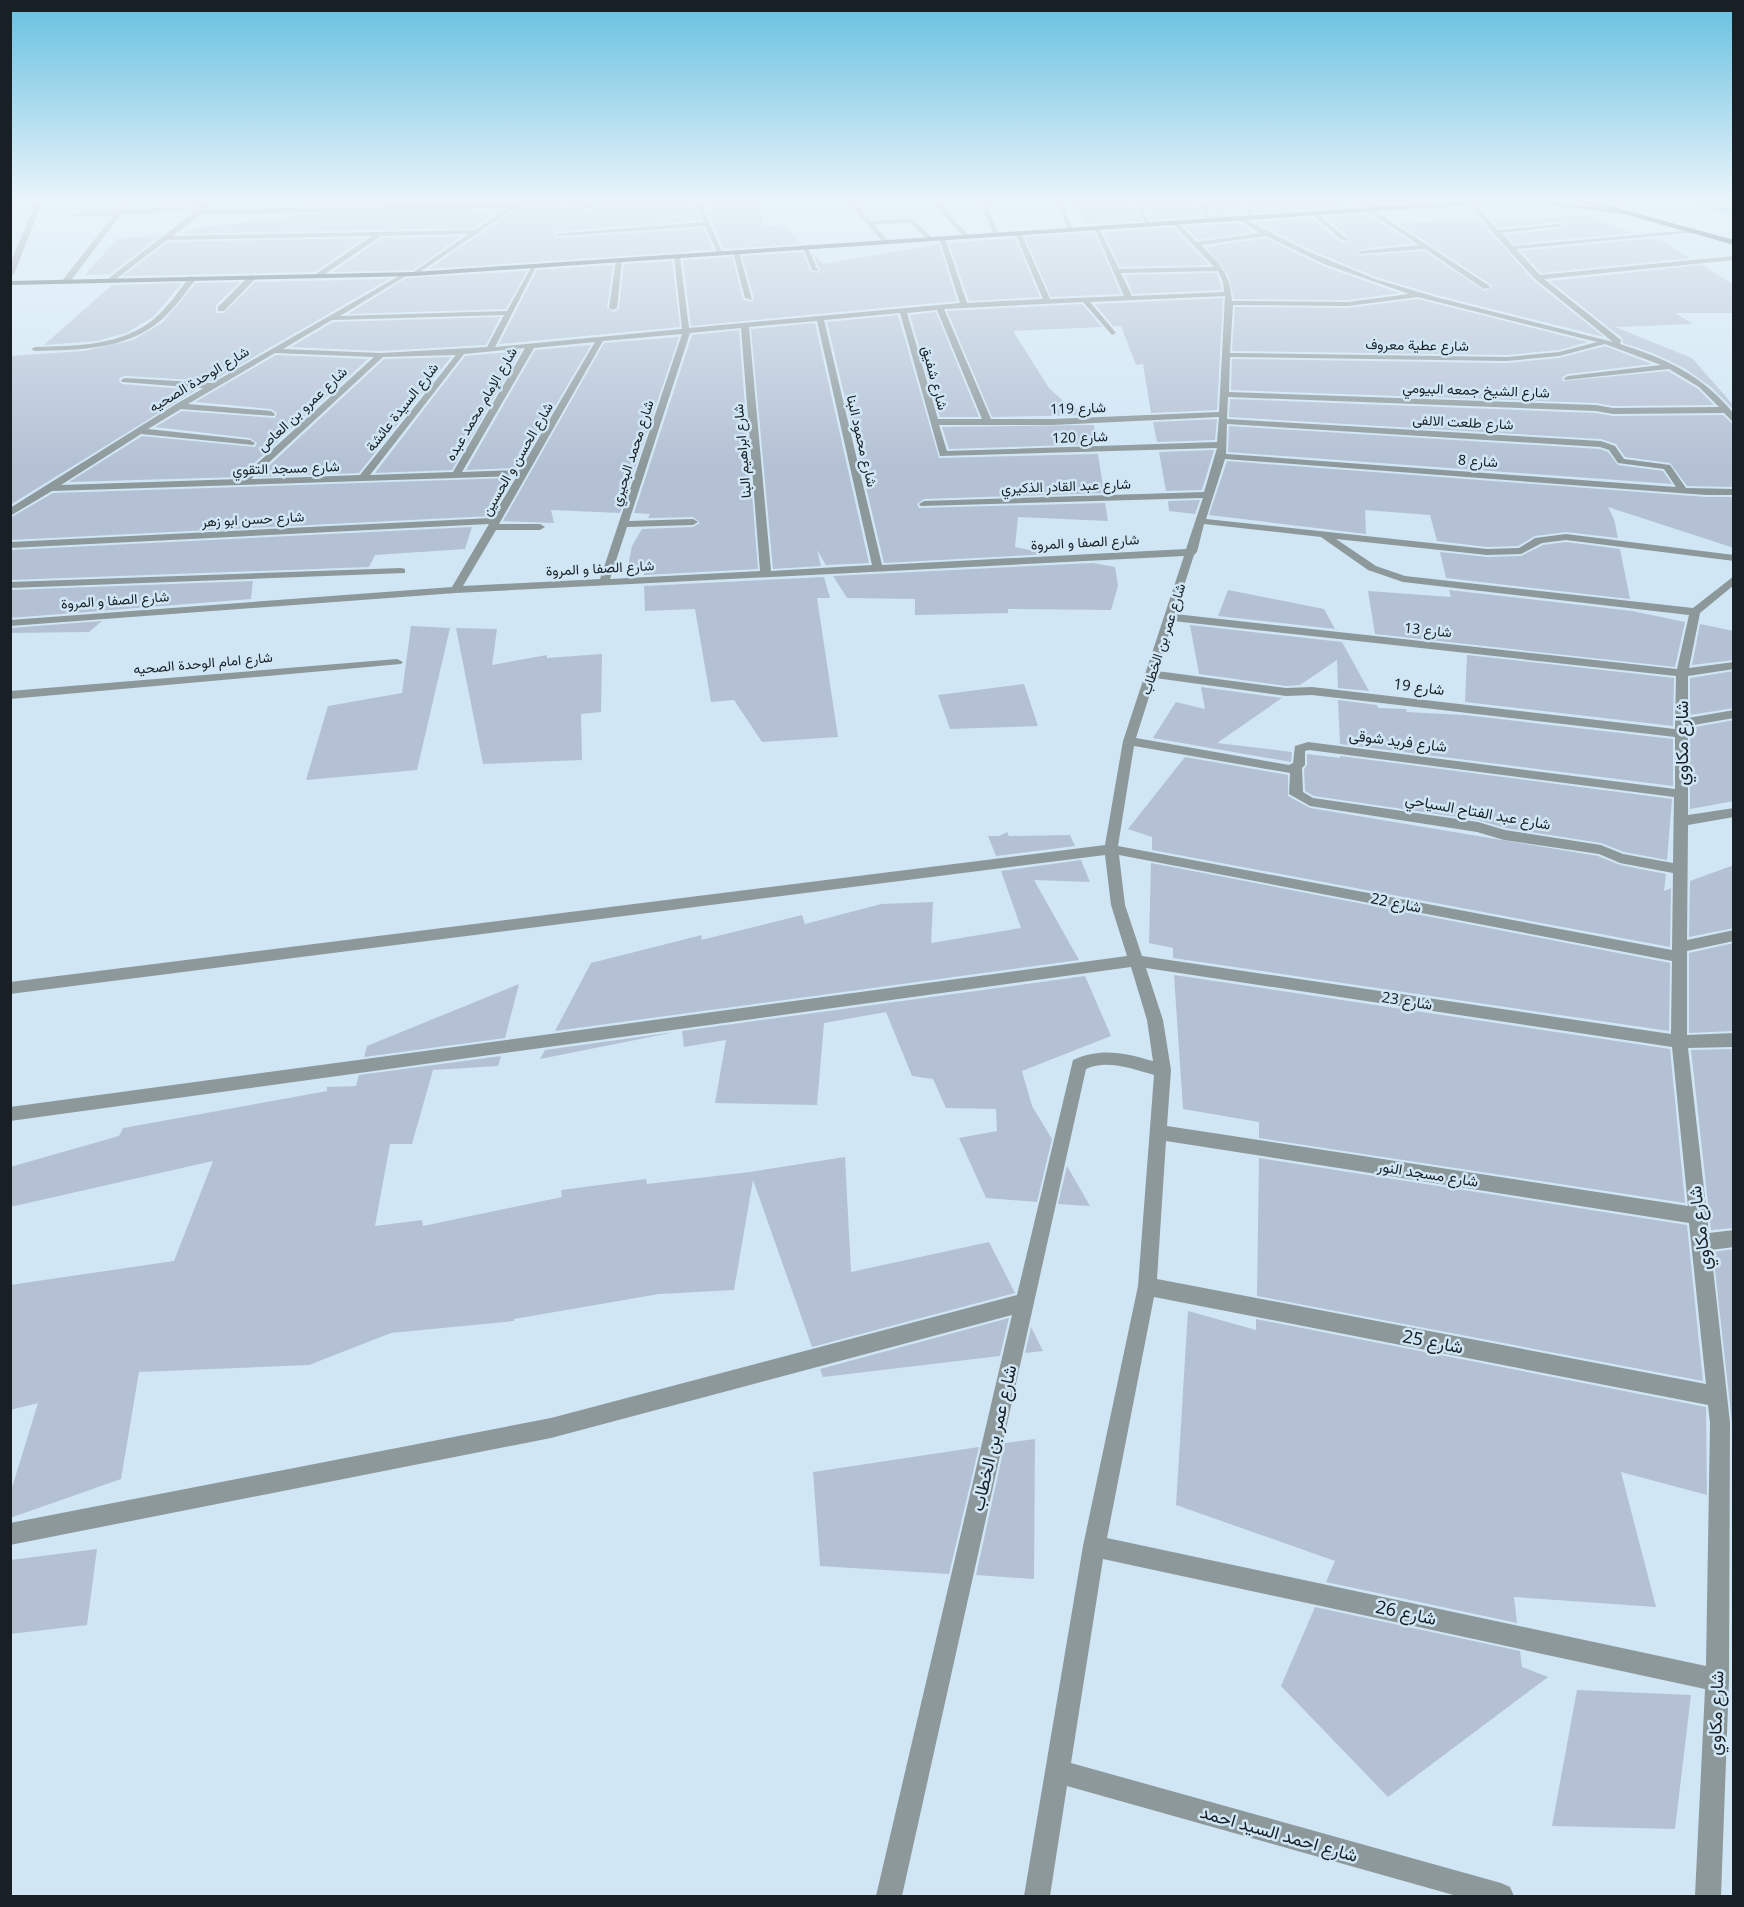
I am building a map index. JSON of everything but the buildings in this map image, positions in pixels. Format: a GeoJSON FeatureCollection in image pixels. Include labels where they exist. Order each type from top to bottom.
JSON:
{"type":"FeatureCollection","features":[{"type":"Feature","properties":{"kind":"street"},"geometry":{"type":"LineString","coordinates":[[35,350],[93,346],[122,339],[144,330],[158,320],[184,289]]}},
{"type":"Feature","properties":{"kind":"street"},"geometry":{"type":"LineString","coordinates":[[221,309],[241,289]]}},
{"type":"Feature","properties":{"kind":"street","name":"شارع الوحدة الصحيه"},"geometry":{"type":"LineString","coordinates":[[10,513],[179,406],[379,289]]}},
{"type":"Feature","properties":{"kind":"street"},"geometry":{"type":"LineString","coordinates":[[489,350],[522,289]]}},
{"type":"Feature","properties":{"kind":"street"},"geometry":{"type":"LineString","coordinates":[[613,308],[615,289]]}},
{"type":"Feature","properties":{"kind":"street"},"geometry":{"type":"LineString","coordinates":[[681,289],[686,332]]}},
{"type":"Feature","properties":{"kind":"street"},"geometry":{"type":"LineString","coordinates":[[746,289],[749,298]]}},
{"type":"Feature","properties":{"kind":"street"},"geometry":{"type":"LineString","coordinates":[[959,289],[964,305]]}},
{"type":"Feature","properties":{"kind":"street"},"geometry":{"type":"LineString","coordinates":[[1042,289],[1047,301]]}},
{"type":"Feature","properties":{"kind":"street"},"geometry":{"type":"LineString","coordinates":[[1125,289],[1129,297]]}},
{"type":"Feature","properties":{"kind":"street","name":"شارع عمر بن الخطاب"},"geometry":{"type":"LineString","coordinates":[[1037,1896],[1094,1546],[1147,1286],[1163,1070],[1155,1020],[1118,905],[1111,849],[1129,741],[1192,552],[1221,451],[1227,355],[1227,289]]}},
{"type":"Feature","properties":{"kind":"street"},"geometry":{"type":"LineString","coordinates":[[1400,289],[1624,347],[1671,366],[1698,381],[1715,396],[1734,420]]}},
{"type":"Feature","properties":{"kind":"street"},"geometry":{"type":"LineString","coordinates":[[1553,289],[1624,347]]}},
{"type":"Feature","properties":{"kind":"street"},"geometry":{"type":"LineString","coordinates":[[273,351],[381,355],[462,352],[964,305],[1084,299],[1129,297],[1366,303],[1418,295]]}},
{"type":"Feature","properties":{"kind":"street"},"geometry":{"type":"LineString","coordinates":[[1084,299],[1112,333]]}},
{"type":"Feature","properties":{"kind":"street"},"geometry":{"type":"LineString","coordinates":[[940,308],[988,423]]}},
{"type":"Feature","properties":{"kind":"street","name":"شارع شفيق"},"geometry":{"type":"LineString","coordinates":[[903,311],[941,453]]}},
{"type":"Feature","properties":{"kind":"street"},"geometry":{"type":"LineString","coordinates":[[330,318],[509,313]]}},
{"type":"Feature","properties":{"kind":"street","name":"شارع محمود البنا"},"geometry":{"type":"LineString","coordinates":[[820,319],[878,568]]}},
{"type":"Feature","properties":{"kind":"street","name":"شارع ابراهيم البنا"},"geometry":{"type":"LineString","coordinates":[[745,327],[766,574]]}},
{"type":"Feature","properties":{"kind":"street","name":"شارع محمد البحيري"},"geometry":{"type":"LineString","coordinates":[[604,582],[686,332]]}},
{"type":"Feature","properties":{"kind":"street","name":"شارع الحسن و الحسين"},"geometry":{"type":"LineString","coordinates":[[456,590],[600,340]]}},
{"type":"Feature","properties":{"kind":"street","name":"شارع عطية معروف"},"geometry":{"type":"LineString","coordinates":[[1227,355],[1468,359],[1567,353],[1605,342]]}},
{"type":"Feature","properties":{"kind":"street","name":"شارع الإمام محمد عبده"},"geometry":{"type":"LineString","coordinates":[[456,475],[530,347]]}},
{"type":"Feature","properties":{"kind":"street","name":"شارع السيدة عائشة"},"geometry":{"type":"LineString","coordinates":[[362,479],[462,352]]}},
{"type":"Feature","properties":{"kind":"street","name":"شارع عمرو بن العاص"},"geometry":{"type":"LineString","coordinates":[[241,483],[381,355]]}},
{"type":"Feature","properties":{"kind":"street"},"geometry":{"type":"LineString","coordinates":[[1568,378],[1671,366]]}},
{"type":"Feature","properties":{"kind":"street"},"geometry":{"type":"LineString","coordinates":[[125,380],[212,386]]}},
{"type":"Feature","properties":{"kind":"street","name":"شارع الشيخ جمعه البيومي"},"geometry":{"type":"LineString","coordinates":[[1225,394],[1596,408],[1613,411],[1726,410]]}},
{"type":"Feature","properties":{"kind":"street"},"geometry":{"type":"LineString","coordinates":[[179,406],[271,414]]}},
{"type":"Feature","properties":{"kind":"street","name":"شارع 119"},"geometry":{"type":"LineString","coordinates":[[933,422],[988,423],[1223,417]]}},
{"type":"Feature","properties":{"kind":"street","name":"شارع طلعت الالفى"},"geometry":{"type":"LineString","coordinates":[[1223,417],[1601,444],[1612,448],[1622,461],[1667,467],[1682,489]]}},
{"type":"Feature","properties":{"kind":"street"},"geometry":{"type":"LineString","coordinates":[[139,431],[250,443]]}},
{"type":"Feature","properties":{"kind":"street","name":"شارع 120"},"geometry":{"type":"LineString","coordinates":[[941,453],[947,456],[1221,451]]}},
{"type":"Feature","properties":{"kind":"street","name":"شارع 8"},"geometry":{"type":"LineString","coordinates":[[1221,451],[1734,492]]}},
{"type":"Feature","properties":{"kind":"street","name":"شارع مسجد التقوي"},"geometry":{"type":"LineString","coordinates":[[49,488],[524,473]]}},
{"type":"Feature","properties":{"kind":"street","name":"شارع عبد القادر الذكيري"},"geometry":{"type":"LineString","coordinates":[[924,504],[1209,495]]}},
{"type":"Feature","properties":{"kind":"street"},"geometry":{"type":"LineString","coordinates":[[1201,521],[1505,553],[1521,551],[1539,540],[1566,537],[1734,558]]}},
{"type":"Feature","properties":{"kind":"street"},"geometry":{"type":"LineString","coordinates":[[623,524],[693,522]]}},
{"type":"Feature","properties":{"kind":"street","name":"شارع حسن ابو زهر"},"geometry":{"type":"LineString","coordinates":[[10,545],[494,524],[540,527]]}},
{"type":"Feature","properties":{"kind":"street"},"geometry":{"type":"LineString","coordinates":[[1324,535],[1372,568],[1403,579],[1695,612],[1734,579]]}},
{"type":"Feature","properties":{"kind":"street","name":"شارع الصفا و المروة"},"geometry":{"type":"LineString","coordinates":[[10,623],[456,590],[1192,552]]}},
{"type":"Feature","properties":{"kind":"street"},"geometry":{"type":"LineString","coordinates":[[10,585],[401,572]]}},
{"type":"Feature","properties":{"kind":"street","name":"شارع مكاوي"},"geometry":{"type":"LineString","coordinates":[[1695,612],[1682,673],[1679,1041],[1719,1397],[1727,1422],[1708,1896]]}},
{"type":"Feature","properties":{"kind":"street","name":"شارع 13"},"geometry":{"type":"LineString","coordinates":[[1170,617],[1682,673],[1734,665]]}},
{"type":"Feature","properties":{"kind":"street","name":"شارع امام الوحدة الصحيه"},"geometry":{"type":"LineString","coordinates":[[10,695],[397,662]]}},
{"type":"Feature","properties":{"kind":"street","name":"شارع 19"},"geometry":{"type":"LineString","coordinates":[[1151,674],[1286,692],[1312,691],[1683,728],[1734,714]]}},
{"type":"Feature","properties":{"kind":"street"},"geometry":{"type":"LineString","coordinates":[[1129,741],[1296,768]]}},
{"type":"Feature","properties":{"kind":"street","name":"شارع فريد شوقى"},"geometry":{"type":"LineString","coordinates":[[1296,768],[1299,763],[1299,749],[1308,746],[1682,794]]}},
{"type":"Feature","properties":{"kind":"street","name":"شارع عبد الفتاح السياحي"},"geometry":{"type":"LineString","coordinates":[[1296,768],[1296,794],[1310,802],[1478,827],[1504,835],[1601,850],[1620,858],[1681,869]]}},
{"type":"Feature","properties":{"kind":"street"},"geometry":{"type":"LineString","coordinates":[[1681,821],[1734,812]]}},
{"type":"Feature","properties":{"kind":"street","name":"شارع 22"},"geometry":{"type":"LineString","coordinates":[[10,988],[1111,849],[1680,952]]}},
{"type":"Feature","properties":{"kind":"street"},"geometry":{"type":"LineString","coordinates":[[1680,952],[1734,936]]}},
{"type":"Feature","properties":{"kind":"street","name":"شارع 23"},"geometry":{"type":"LineString","coordinates":[[10,1114],[1135,961],[1679,1041],[1734,1040]]}},
{"type":"Feature","properties":{"kind":"street","name":"شارع عمر بن الخطاب"},"geometry":{"type":"LineString","coordinates":[[889,1896],[1079,1065],[1089,1058],[1106,1057],[1163,1070]]}},
{"type":"Feature","properties":{"kind":"street","name":"شارع مسجد النور"},"geometry":{"type":"LineString","coordinates":[[1158,1132],[1698,1216]]}},
{"type":"Feature","properties":{"kind":"street"},"geometry":{"type":"LineString","coordinates":[[1702,1243],[1734,1238]]}},
{"type":"Feature","properties":{"kind":"street","name":"شارع 25"},"geometry":{"type":"LineString","coordinates":[[1147,1286],[1719,1397]]}},
{"type":"Feature","properties":{"kind":"street"},"geometry":{"type":"LineString","coordinates":[[10,1534],[550,1428],[1026,1302]]}},
{"type":"Feature","properties":{"kind":"street","name":"شارع 26"},"geometry":{"type":"LineString","coordinates":[[1094,1546],[1717,1680]]}},
{"type":"Feature","properties":{"kind":"street","name":"شارع احمد السيد احمد"},"geometry":{"type":"LineString","coordinates":[[1058,1771],[1501,1896]]}}]}
